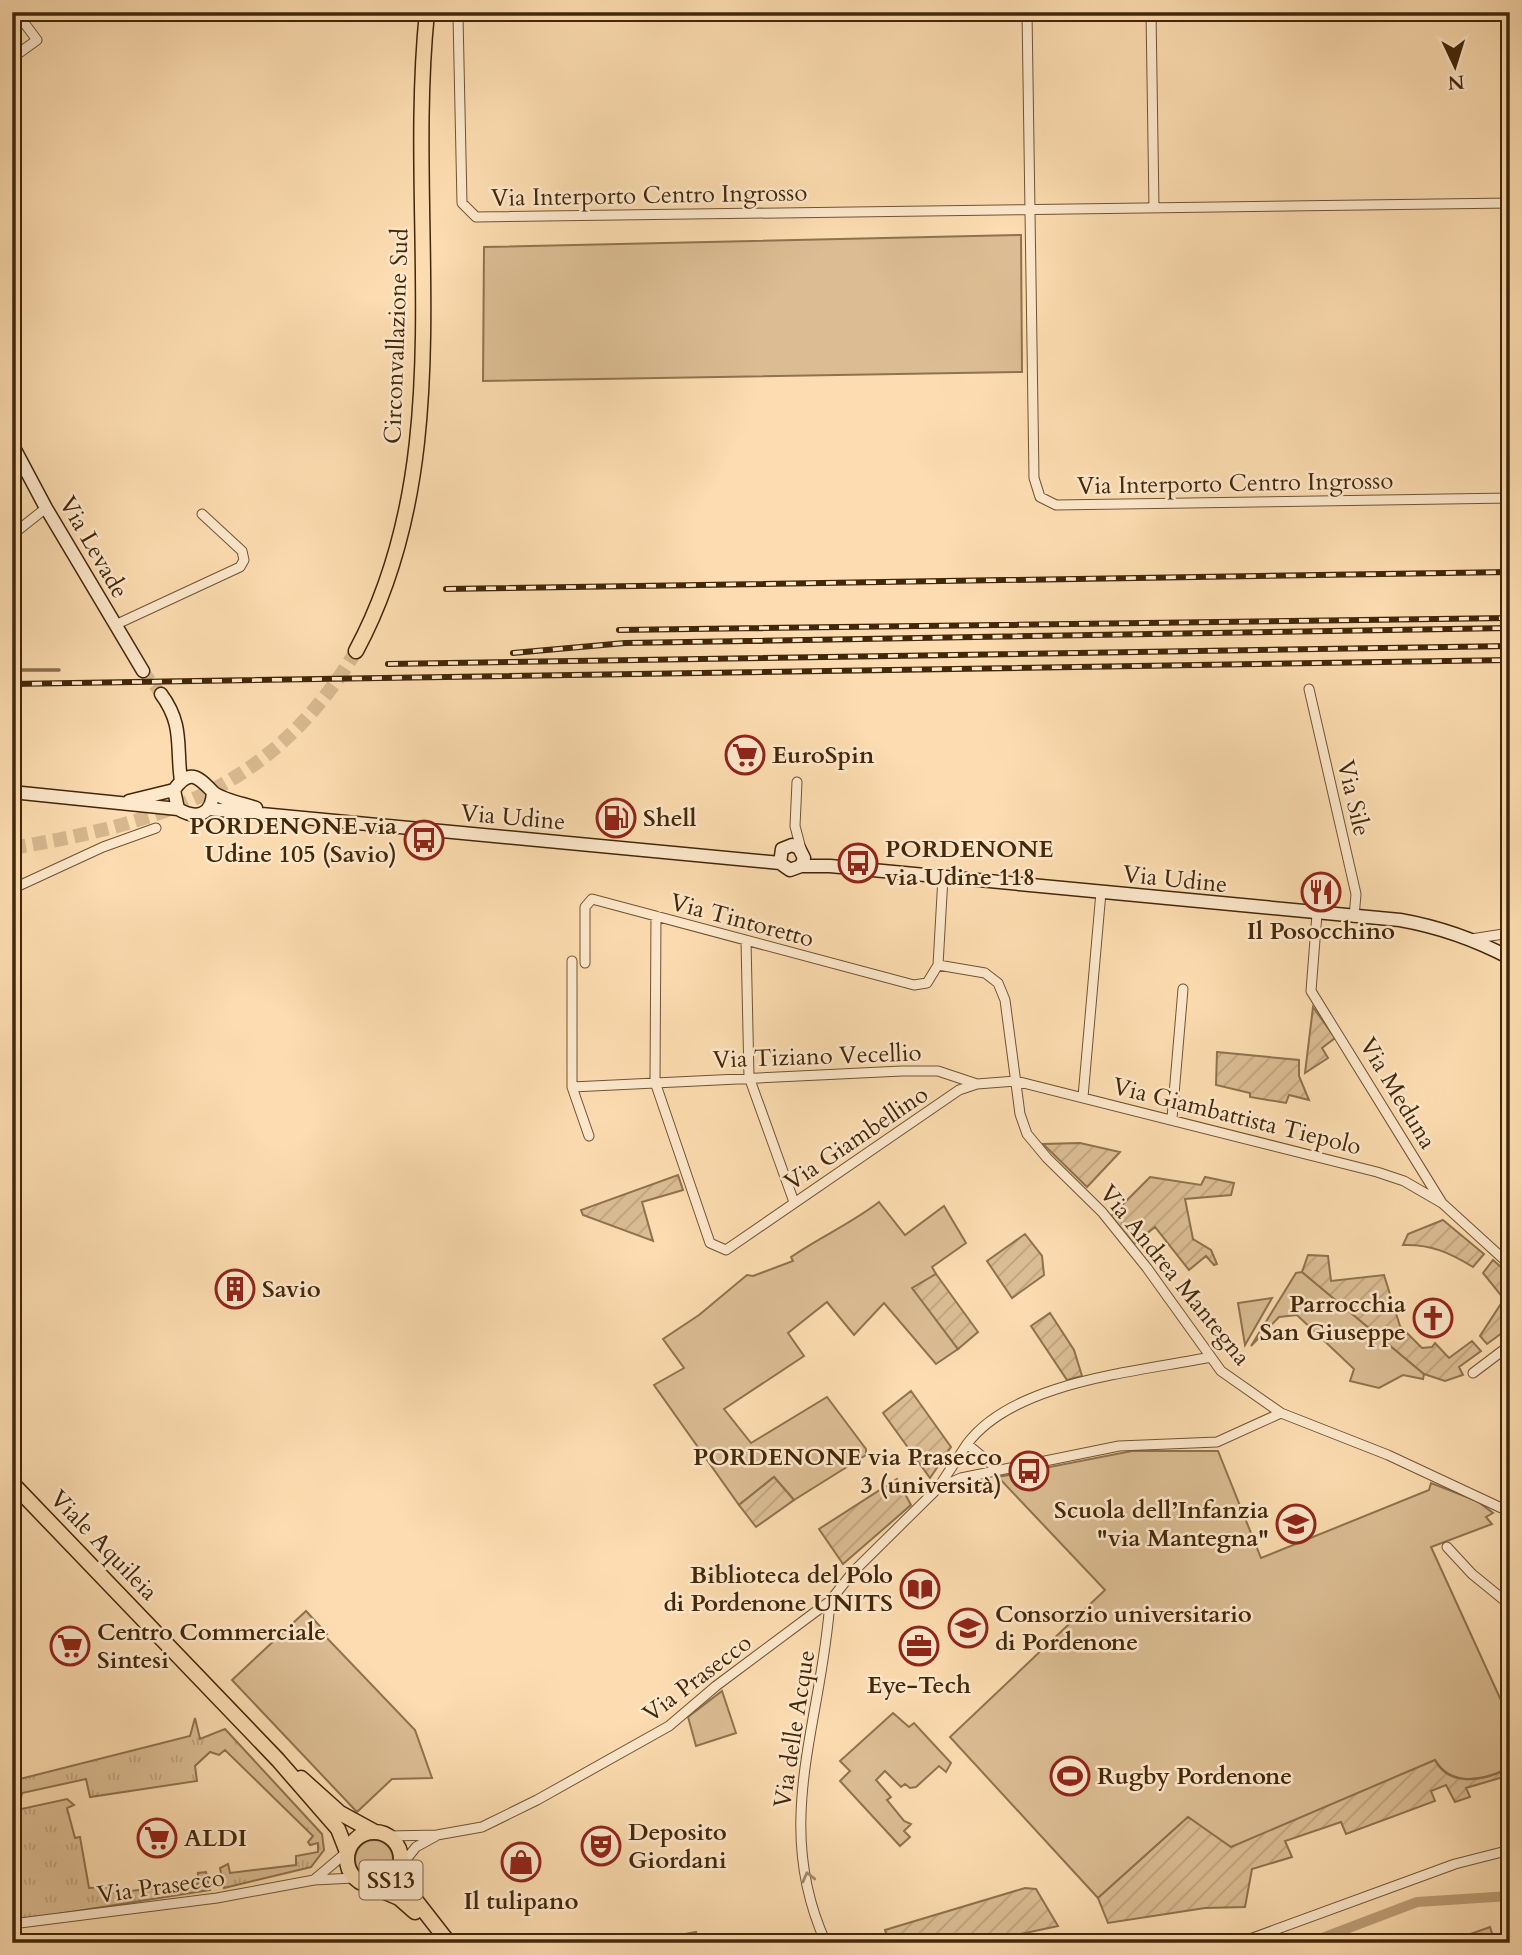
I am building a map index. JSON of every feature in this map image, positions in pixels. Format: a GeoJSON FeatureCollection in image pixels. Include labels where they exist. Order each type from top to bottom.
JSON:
{"type":"FeatureCollection","features":[{"type":"Feature","properties":{"kind":"main road","name":"Circonvallazione Sud"},"geometry":{"type":"LineString","coordinates":[[356,651],[374,616],[393,564],[414,471],[422,377],[427,12]]}},
{"type":"Feature","properties":{"kind":"main road","name":"Via Levade"},"geometry":{"type":"LineString","coordinates":[[12,444],[46,508],[143,671]]}},
{"type":"Feature","properties":{"kind":"main road"},"geometry":{"type":"LineString","coordinates":[[161,694],[178,725],[180,745],[177,757],[182,782],[178,809]]}},
{"type":"Feature","properties":{"kind":"main road"},"geometry":{"type":"LineString","coordinates":[[118,803],[182,782],[205,780],[214,792],[273,814]]}},
{"type":"Feature","properties":{"kind":"main road"},"geometry":{"type":"LineString","coordinates":[[12,792],[178,809],[194,816],[204,814],[210,808],[214,792]]}},
{"type":"Feature","properties":{"kind":"main road","name":"Via Udine"},"geometry":{"type":"LineString","coordinates":[[210,808],[749,859],[781,855]]}},
{"type":"Feature","properties":{"kind":"main road"},"geometry":{"type":"LineString","coordinates":[[792,845],[802,856],[790,870],[781,855],[792,845]]}},
{"type":"Feature","properties":{"kind":"main road","name":"Via Udine"},"geometry":{"type":"LineString","coordinates":[[802,856],[830,866],[1434,926],[1471,939],[1510,958]]}},
{"type":"Feature","properties":{"kind":"main road","name":"Viale Aquileia"},"geometry":{"type":"LineString","coordinates":[[12,1483],[278,1760],[338,1829],[347,1852],[346,1861],[354,1878]]}},
{"type":"Feature","properties":{"kind":"main road","name":"Viale Aquileia"},"geometry":{"type":"LineString","coordinates":[[278,1760],[340,1813],[373,1831],[389,1836]]}},
{"type":"Feature","properties":{"kind":"main road","name":"SS13"},"geometry":{"type":"LineString","coordinates":[[347,1852],[357,1837],[373,1831]]}},
{"type":"Feature","properties":{"kind":"main road","name":"SS13"},"geometry":{"type":"LineString","coordinates":[[371,1886],[389,1882],[398,1871],[400,1850],[389,1836]]}},
{"type":"Feature","properties":{"kind":"main road","name":"SS13"},"geometry":{"type":"LineString","coordinates":[[398,1871],[435,1928]]}},
{"type":"Feature","properties":{"kind":"main road","name":"SS13"},"geometry":{"type":"LineString","coordinates":[[354,1878],[399,1898],[449,1943]]}},
{"type":"Feature","properties":{"kind":"street"},"geometry":{"type":"LineString","coordinates":[[12,58],[37,40],[16,12]]}},
{"type":"Feature","properties":{"kind":"street","name":"Via Interporto Centro Ingrosso"},"geometry":{"type":"LineString","coordinates":[[1027,12],[1034,478],[1040,497],[1056,505],[1510,498]]}},
{"type":"Feature","properties":{"kind":"street"},"geometry":{"type":"LineString","coordinates":[[1151,12],[1154,208]]}},
{"type":"Feature","properties":{"kind":"street","name":"Via Interporto Centro Ingrosso"},"geometry":{"type":"LineString","coordinates":[[458,16],[462,203],[475,217],[1510,203]]}},
{"type":"Feature","properties":{"kind":"street"},"geometry":{"type":"LineString","coordinates":[[12,535],[46,508]]}},
{"type":"Feature","properties":{"kind":"street"},"geometry":{"type":"LineString","coordinates":[[115,625],[240,567],[244,559],[242,551],[202,514]]}},
{"type":"Feature","properties":{"kind":"street","name":"Via Sile"},"geometry":{"type":"LineString","coordinates":[[1309,689],[1356,894],[1354,917]]}},
{"type":"Feature","properties":{"kind":"street"},"geometry":{"type":"LineString","coordinates":[[797,782],[795,826],[802,856]]}},
{"type":"Feature","properties":{"kind":"street"},"geometry":{"type":"LineString","coordinates":[[781,855],[795,826]]}},
{"type":"Feature","properties":{"kind":"street"},"geometry":{"type":"LineString","coordinates":[[12,889],[103,847],[156,828]]}},
{"type":"Feature","properties":{"kind":"street"},"geometry":{"type":"LineString","coordinates":[[938,965],[943,877]]}},
{"type":"Feature","properties":{"kind":"street"},"geometry":{"type":"LineString","coordinates":[[1083,1097],[1101,892]]}},
{"type":"Feature","properties":{"kind":"street","name":"Via Tintoretto"},"geometry":{"type":"LineString","coordinates":[[586,963],[587,902],[599,900],[914,985],[927,983],[938,965]]}},
{"type":"Feature","properties":{"kind":"street","name":"Via Meduna"},"geometry":{"type":"LineString","coordinates":[[1317,914],[1311,991],[1442,1203],[1510,1265]]}},
{"type":"Feature","properties":{"kind":"street"},"geometry":{"type":"LineString","coordinates":[[655,1082],[656,916]]}},
{"type":"Feature","properties":{"kind":"street"},"geometry":{"type":"LineString","coordinates":[[1471,939],[1510,933]]}},
{"type":"Feature","properties":{"kind":"street"},"geometry":{"type":"LineString","coordinates":[[746,941],[749,1077],[793,1202]]}},
{"type":"Feature","properties":{"kind":"street"},"geometry":{"type":"LineString","coordinates":[[572,961],[572,1087],[589,1136]]}},
{"type":"Feature","properties":{"kind":"street","name":"Via Andrea Mantegna"},"geometry":{"type":"LineString","coordinates":[[938,965],[985,973],[998,983],[1006,1000],[1020,1114],[1027,1133],[1047,1158],[1102,1212],[1221,1371],[1281,1413],[1388,1455],[1510,1512]]}},
{"type":"Feature","properties":{"kind":"street"},"geometry":{"type":"LineString","coordinates":[[1172,1118],[1183,989]]}},
{"type":"Feature","properties":{"kind":"street","name":"Via Tiziano Vecellio"},"geometry":{"type":"LineString","coordinates":[[572,1087],[749,1077],[938,1072],[977,1084]]}},
{"type":"Feature","properties":{"kind":"street","name":"Via Giambattista Tiepolo"},"geometry":{"type":"LineString","coordinates":[[1016,1081],[1172,1118],[1377,1172],[1404,1181],[1442,1203]]}},
{"type":"Feature","properties":{"kind":"street","name":"Via Giambellino"},"geometry":{"type":"LineString","coordinates":[[655,1082],[710,1243],[726,1250],[960,1090],[977,1084],[1016,1081]]}},
{"type":"Feature","properties":{"kind":"street"},"geometry":{"type":"LineString","coordinates":[[1473,1373],[1510,1345]]}},
{"type":"Feature","properties":{"kind":"street","name":"Via Prasecco"},"geometry":{"type":"LineString","coordinates":[[389,1836],[437,1835],[482,1826],[645,1741],[830,1601],[853,1572],[938,1489],[979,1428],[1029,1398],[1061,1387],[1210,1357]]}},
{"type":"Feature","properties":{"kind":"street","name":"Via Prasecco"},"geometry":{"type":"LineString","coordinates":[[938,1489],[961,1478],[997,1469],[1119,1446],[1217,1442],[1281,1413]]}},
{"type":"Feature","properties":{"kind":"street"},"geometry":{"type":"LineString","coordinates":[[967,1444],[997,1469]]}},
{"type":"Feature","properties":{"kind":"street"},"geometry":{"type":"LineString","coordinates":[[1447,1547],[1472,1574],[1510,1605]]}},
{"type":"Feature","properties":{"kind":"street","name":"Via delle Acque"},"geometry":{"type":"LineString","coordinates":[[826,1943],[800,1843],[800,1791],[824,1658],[830,1601]]}},
{"type":"Feature","properties":{"kind":"street","name":"Via Prasecco"},"geometry":{"type":"LineString","coordinates":[[398,1871],[416,1847],[437,1835]]}},
{"type":"Feature","properties":{"kind":"street"},"geometry":{"type":"LineString","coordinates":[[1239,1943],[1452,1865],[1510,1850]]}},
{"type":"Feature","properties":{"kind":"street","name":"Via Prasecco"},"geometry":{"type":"LineString","coordinates":[[314,1880],[347,1852]]}},
{"type":"Feature","properties":{"kind":"street","name":"Via Prasecco"},"geometry":{"type":"LineString","coordinates":[[12,1924],[216,1898],[314,1880],[354,1878]]}},
{"type":"Feature","properties":{"kind":"green space"},"geometry":{"type":"Polygon","coordinates":[[[1021,235],[1022,372],[483,381],[484,247],[1021,235]]]}},
{"type":"Feature","properties":{"kind":"green space"},"geometry":{"type":"Polygon","coordinates":[[[1313,1007],[1335,1038],[1322,1048],[1328,1058],[1305,1073],[1313,1007]]]}},
{"type":"Feature","properties":{"kind":"green space"},"geometry":{"type":"Polygon","coordinates":[[[1217,1052],[1299,1060],[1299,1076],[1309,1100],[1289,1095],[1286,1103],[1250,1097],[1250,1093],[1216,1085],[1217,1052]]]}},
{"type":"Feature","properties":{"kind":"green space"},"geometry":{"type":"Polygon","coordinates":[[[1080,1143],[1120,1152],[1087,1187],[1043,1144],[1080,1143]]]}},
{"type":"Feature","properties":{"kind":"green space"},"geometry":{"type":"Polygon","coordinates":[[[678,1175],[683,1190],[642,1202],[653,1241],[583,1215],[581,1210],[678,1175]]]}},
{"type":"Feature","properties":{"kind":"green space"},"geometry":{"type":"Polygon","coordinates":[[[1150,1177],[1201,1185],[1205,1177],[1234,1183],[1231,1195],[1185,1199],[1193,1239],[1211,1250],[1217,1264],[1214,1265],[1206,1256],[1189,1270],[1155,1227],[1134,1244],[1111,1216],[1150,1177]]]}},
{"type":"Feature","properties":{"kind":"green space"},"geometry":{"type":"Polygon","coordinates":[[[879,1202],[905,1235],[944,1206],[966,1243],[932,1267],[936,1274],[913,1288],[958,1349],[936,1364],[884,1303],[854,1335],[827,1302],[788,1333],[804,1356],[724,1409],[751,1443],[827,1397],[866,1449],[866,1455],[794,1500],[774,1477],[739,1505],[654,1385],[684,1368],[663,1339],[699,1315],[747,1275],[753,1276],[793,1261],[791,1257],[879,1202]]]}},
{"type":"Feature","properties":{"kind":"green space"},"geometry":{"type":"Polygon","coordinates":[[[1443,1220],[1484,1254],[1473,1267],[1440,1250],[1403,1245],[1408,1234],[1443,1220]]]}},
{"type":"Feature","properties":{"kind":"green space"},"geometry":{"type":"Polygon","coordinates":[[[1025,1234],[1042,1256],[1044,1275],[1012,1298],[987,1261],[1025,1234]]]}},
{"type":"Feature","properties":{"kind":"green space"},"geometry":{"type":"Polygon","coordinates":[[[1308,1255],[1328,1256],[1331,1281],[1384,1275],[1400,1326],[1422,1348],[1432,1347],[1435,1343],[1449,1358],[1472,1341],[1481,1351],[1459,1367],[1463,1375],[1445,1381],[1424,1374],[1302,1272],[1308,1255]]]}},
{"type":"Feature","properties":{"kind":"green space"},"geometry":{"type":"Polygon","coordinates":[[[1493,1260],[1510,1275],[1510,1327],[1487,1344],[1480,1336],[1504,1299],[1483,1273],[1493,1260]]]}},
{"type":"Feature","properties":{"kind":"green space"},"geometry":{"type":"Polygon","coordinates":[[[1302,1272],[1424,1374],[1423,1379],[1403,1375],[1379,1388],[1350,1381],[1354,1369],[1297,1315],[1279,1317],[1251,1346],[1296,1273],[1302,1272]]]}},
{"type":"Feature","properties":{"kind":"green space"},"geometry":{"type":"Polygon","coordinates":[[[936,1274],[978,1332],[958,1349],[912,1288],[936,1274]]]}},
{"type":"Feature","properties":{"kind":"green space"},"geometry":{"type":"Polygon","coordinates":[[[1272,1298],[1245,1345],[1238,1303],[1272,1298]]]}},
{"type":"Feature","properties":{"kind":"green space"},"geometry":{"type":"Polygon","coordinates":[[[1050,1313],[1074,1350],[1082,1376],[1067,1380],[1031,1326],[1050,1313]]]}},
{"type":"Feature","properties":{"kind":"green space"},"geometry":{"type":"Polygon","coordinates":[[[911,1391],[951,1447],[930,1478],[883,1413],[911,1391]]]}},
{"type":"Feature","properties":{"kind":"green space"},"geometry":{"type":"Polygon","coordinates":[[[1132,1451],[1218,1451],[1261,1558],[1429,1490],[1431,1483],[1477,1501],[1493,1513],[1486,1517],[1492,1524],[1431,1547],[1510,1720],[1510,1754],[1505,1770],[1486,1777],[1467,1779],[1449,1774],[1435,1760],[1231,1848],[1188,1817],[1098,1898],[950,1737],[1105,1590],[998,1477],[1132,1451]]]}},
{"type":"Feature","properties":{"kind":"green space"},"geometry":{"type":"Polygon","coordinates":[[[774,1477],[794,1500],[756,1527],[739,1505],[774,1477]]]}},
{"type":"Feature","properties":{"kind":"green space"},"geometry":{"type":"Polygon","coordinates":[[[897,1479],[911,1505],[843,1564],[819,1529],[897,1479]]]}},
{"type":"Feature","properties":{"kind":"green space"},"geometry":{"type":"Polygon","coordinates":[[[306,1611],[327,1634],[325,1636],[415,1730],[432,1778],[392,1779],[357,1812],[232,1680],[306,1611]]]}},
{"type":"Feature","properties":{"kind":"green space"},"geometry":{"type":"Polygon","coordinates":[[[722,1691],[736,1733],[696,1746],[688,1717],[722,1691]]]}},
{"type":"Feature","properties":{"kind":"green space"},"geometry":{"type":"Polygon","coordinates":[[[893,1713],[909,1727],[914,1723],[951,1763],[946,1772],[939,1766],[916,1787],[910,1788],[905,1784],[901,1787],[885,1771],[876,1780],[891,1797],[887,1800],[904,1821],[911,1824],[904,1831],[910,1837],[900,1846],[840,1781],[850,1771],[840,1761],[893,1713]]]}},
{"type":"Feature","properties":{"kind":"green space"},"geometry":{"type":"Polygon","coordinates":[[[195,1718],[200,1739],[225,1729],[322,1834],[324,1850],[311,1867],[224,1888],[220,1868],[228,1864],[230,1873],[296,1865],[296,1856],[318,1852],[318,1843],[310,1845],[308,1842],[313,1836],[225,1750],[219,1755],[210,1752],[195,1766],[197,1781],[90,1797],[86,1779],[22,1793],[21,1798],[12,1800],[12,1781],[190,1736],[195,1718]]]}},
{"type":"Feature","properties":{"kind":"green space"},"geometry":{"type":"Polygon","coordinates":[[[1510,1754],[1510,1775],[1466,1788],[1470,1797],[1455,1802],[1446,1785],[1431,1791],[1435,1801],[1346,1834],[1341,1822],[1285,1841],[1292,1857],[1252,1869],[1245,1907],[1205,1908],[1108,1923],[1098,1898],[1188,1817],[1231,1847],[1435,1760],[1441,1769],[1457,1778],[1476,1779],[1505,1770],[1510,1754]]]}},
{"type":"Feature","properties":{"kind":"green space"},"geometry":{"type":"Polygon","coordinates":[[[67,1799],[74,1805],[67,1808],[75,1838],[80,1837],[89,1888],[109,1887],[110,1893],[198,1884],[198,1873],[206,1872],[210,1890],[27,1919],[12,1915],[12,1811],[67,1799]]]}},
{"type":"Feature","properties":{"kind":"green space"},"geometry":{"type":"Polygon","coordinates":[[[374,1840],[387,1846],[393,1859],[387,1872],[374,1878],[361,1872],[355,1859],[361,1846],[374,1840]]]}},
{"type":"Feature","properties":{"kind":"green space"},"geometry":{"type":"Polygon","coordinates":[[[1025,1888],[1036,1889],[1058,1926],[1002,1938],[1003,1943],[889,1943],[885,1930],[1025,1888]]]}},
{"type":"Feature","properties":{"kind":"green space"},"geometry":{"type":"Polygon","coordinates":[[[1490,1927],[1495,1943],[1445,1943],[1490,1927]]]}},
{"type":"Feature","properties":{"kind":"green space"},"geometry":{"type":"Polygon","coordinates":[[[696,1932],[700,1943],[638,1943],[696,1932]]]}},
{"type":"Feature","properties":{"kind":"waterway"},"geometry":{"type":"LineString","coordinates":[[12,670],[59,670]]}},
{"type":"Feature","properties":{"kind":"waterway"},"geometry":{"type":"LineString","coordinates":[[1309,1943],[1417,1902],[1510,1896]]}},
{"type":"Feature","properties":{"kind":"tunnel"},"geometry":{"type":"LineString","coordinates":[[12,848],[118,826],[165,811],[210,792],[251,767],[289,736],[324,698],[356,651]]}},
{"type":"Feature","properties":{"kind":"tunnel"},"geometry":{"type":"LineString","coordinates":[[143,671],[161,694]]}},
{"type":"Feature","properties":{"kind":"railway"},"geometry":{"type":"LineString","coordinates":[[446,589],[1510,572]]}},
{"type":"Feature","properties":{"kind":"railway"},"geometry":{"type":"LineString","coordinates":[[619,630],[1510,618]]}},
{"type":"Feature","properties":{"kind":"railway"},"geometry":{"type":"LineString","coordinates":[[513,653],[625,643],[1510,628]]}},
{"type":"Feature","properties":{"kind":"railway"},"geometry":{"type":"LineString","coordinates":[[388,664],[1510,646]]}},
{"type":"Feature","properties":{"kind":"railway"},"geometry":{"type":"LineString","coordinates":[[12,684],[1510,660]]}},
{"type":"Feature","properties":{"kind":"place","name":"EuroSpin"},"geometry":{"type":"Point","coordinates":[745,755]}},
{"type":"Feature","properties":{"kind":"place","name":"Shell"},"geometry":{"type":"Point","coordinates":[616,818]}},
{"type":"Feature","properties":{"kind":"place","name":"PORDENONE via Udine 105 (Savio)"},"geometry":{"type":"Point","coordinates":[424,840]}},
{"type":"Feature","properties":{"kind":"place","name":"PORDENONE via Udine 118"},"geometry":{"type":"Point","coordinates":[858,863]}},
{"type":"Feature","properties":{"kind":"place","name":"Il Posocchino"},"geometry":{"type":"Point","coordinates":[1321,892]}},
{"type":"Feature","properties":{"kind":"place","name":"Savio"},"geometry":{"type":"Point","coordinates":[235,1289]}},
{"type":"Feature","properties":{"kind":"place","name":"Parrocchia San Giuseppe"},"geometry":{"type":"Point","coordinates":[1433,1318]}},
{"type":"Feature","properties":{"kind":"place","name":"PORDENONE via Prasecco 3 (università)"},"geometry":{"type":"Point","coordinates":[1029,1471]}},
{"type":"Feature","properties":{"kind":"place","name":"Scuola dell’Infanzia \"via Mantegna\""},"geometry":{"type":"Point","coordinates":[1296,1524]}},
{"type":"Feature","properties":{"kind":"place","name":"Biblioteca del Polo di Pordenone UNITS"},"geometry":{"type":"Point","coordinates":[920,1589]}},
{"type":"Feature","properties":{"kind":"place","name":"Consorzio universitario di Pordenone"},"geometry":{"type":"Point","coordinates":[968,1628]}},
{"type":"Feature","properties":{"kind":"place","name":"Centro Commerciale Sintesi"},"geometry":{"type":"Point","coordinates":[70,1646]}},
{"type":"Feature","properties":{"kind":"place","name":"Eye-Tech"},"geometry":{"type":"Point","coordinates":[919,1646]}},
{"type":"Feature","properties":{"kind":"place","name":"Rugby Pordenone"},"geometry":{"type":"Point","coordinates":[1070,1776]}},
{"type":"Feature","properties":{"kind":"place","name":"ALDI"},"geometry":{"type":"Point","coordinates":[157,1838]}},
{"type":"Feature","properties":{"kind":"place","name":"Deposito Giordani"},"geometry":{"type":"Point","coordinates":[601,1846]}},
{"type":"Feature","properties":{"kind":"place","name":"Il tulipano"},"geometry":{"type":"Point","coordinates":[521,1862]}}]}
